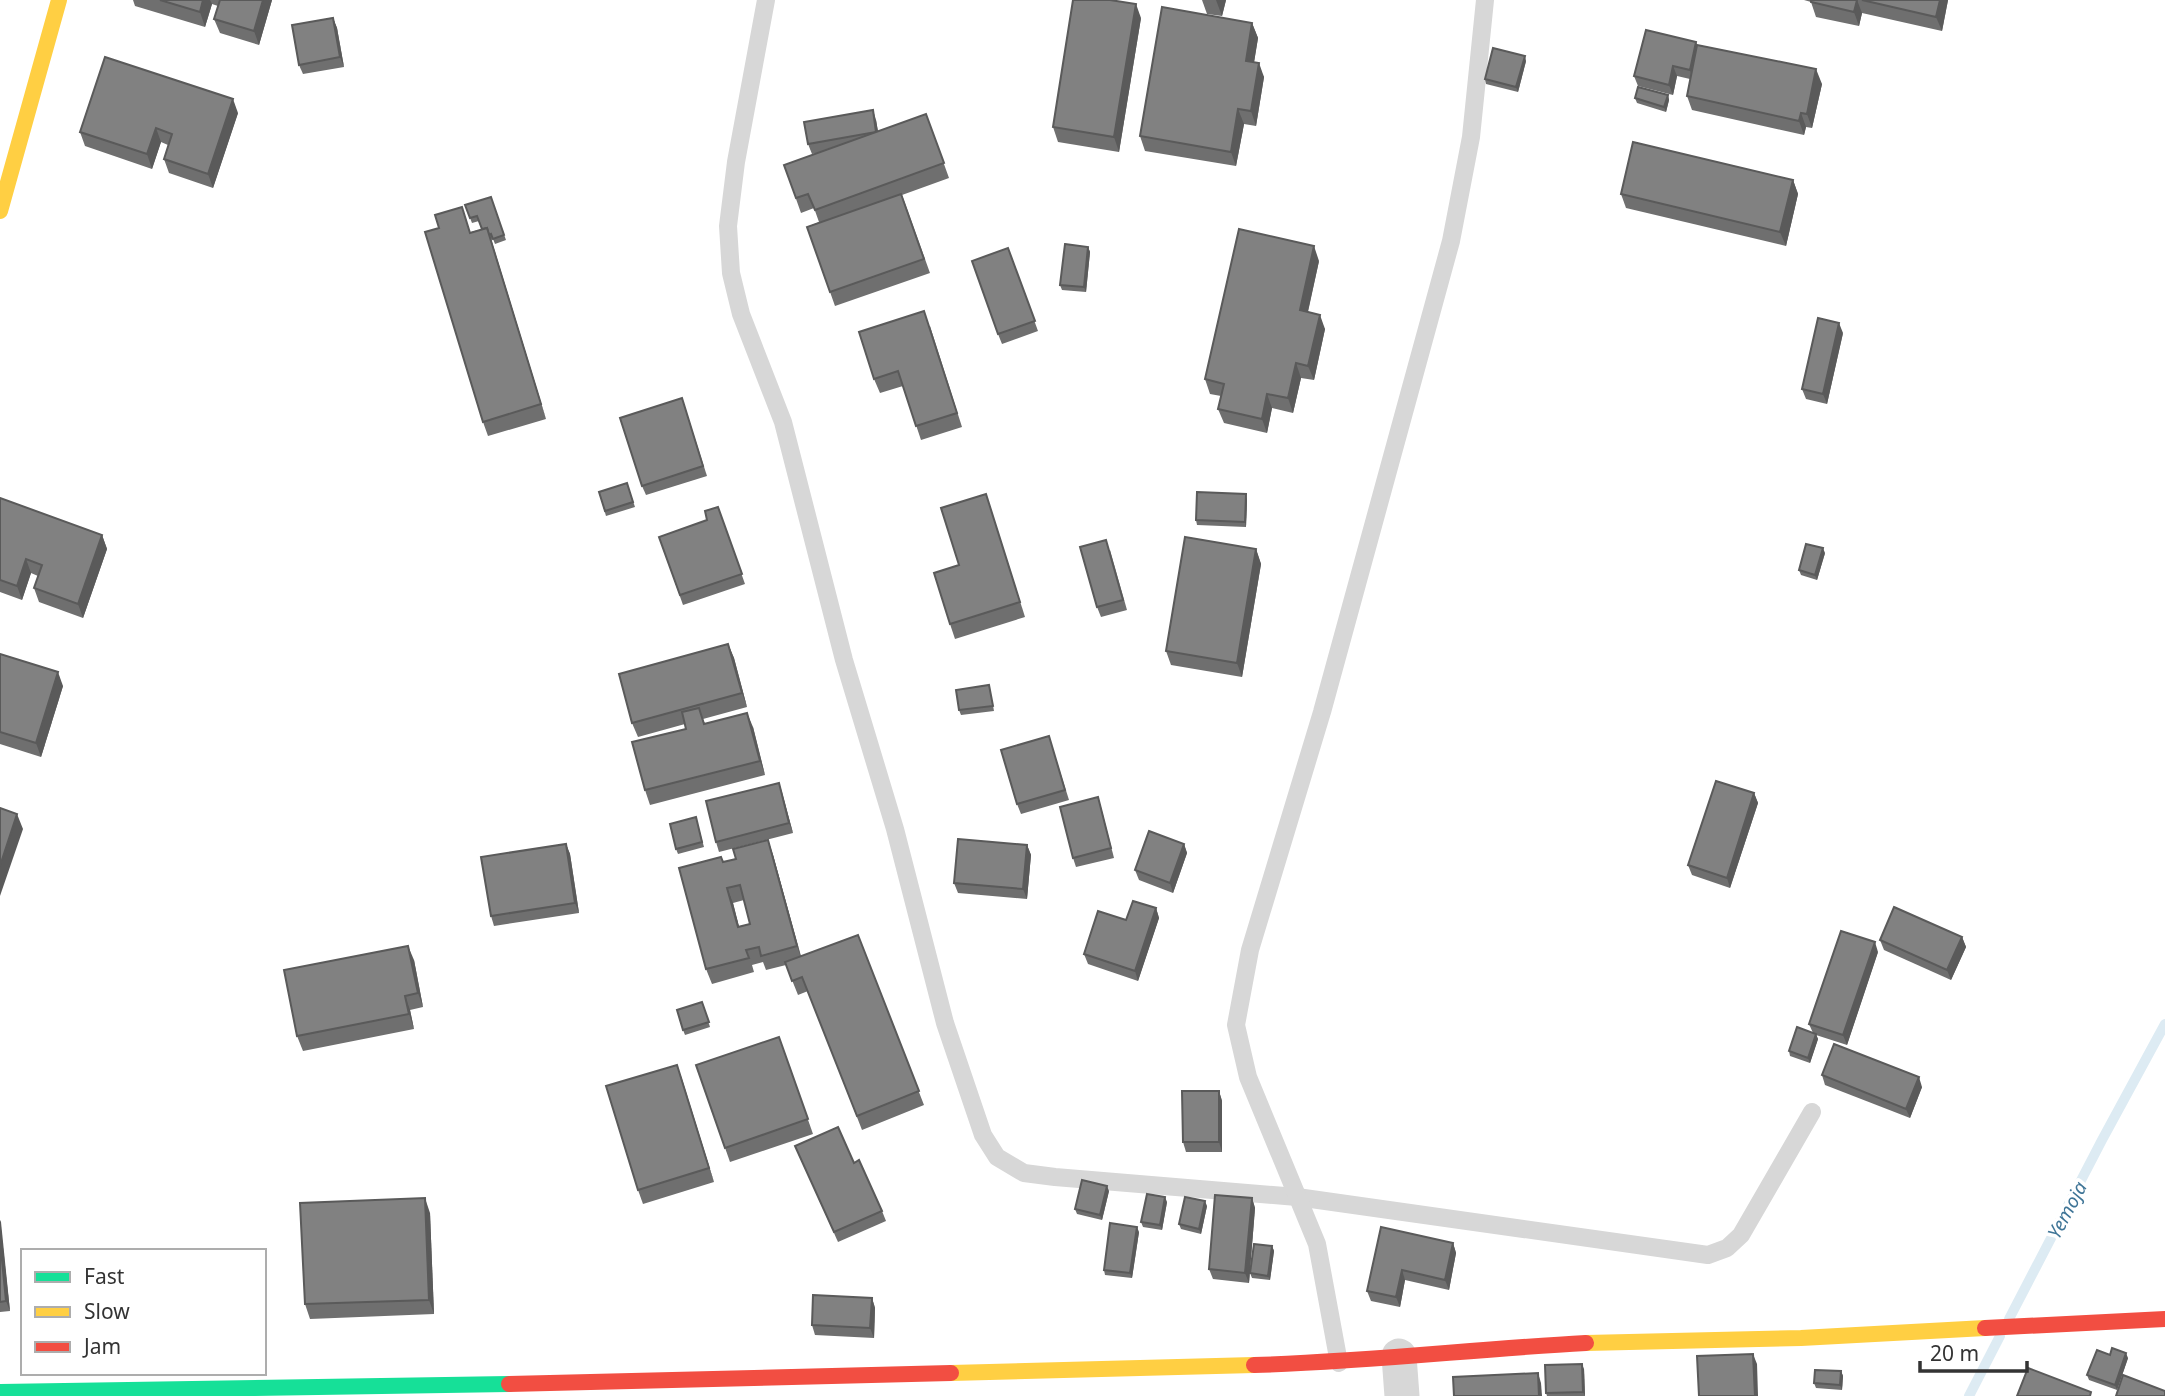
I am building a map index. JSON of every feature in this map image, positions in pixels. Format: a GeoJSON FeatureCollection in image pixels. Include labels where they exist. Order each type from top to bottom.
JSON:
{"type":"FeatureCollection","features":[{"type":"Feature","properties":{"kind":"street"},"geometry":{"type":"LineString","coordinates":[[0,211],[60,0]]}},
{"type":"Feature","properties":{"kind":"street"},"geometry":{"type":"LineString","coordinates":[[0,1392],[331,1392],[1042,1383],[1586,1343],[1828,1337],[2165,1319]]}},
{"type":"Feature","properties":{"kind":"street"},"geometry":{"type":"LineString","coordinates":[[1399,1356],[1402,1396]]}},
{"type":"Feature","properties":{"kind":"lane"},"geometry":{"type":"LineString","coordinates":[[766,0],[728,226],[731,274],[741,314],[783,422],[844,660],[895,829],[944,1023],[983,1135],[997,1157],[1024,1173],[1297,1197],[1708,1255],[1727,1248],[1741,1235],[1812,1112]]}},
{"type":"Feature","properties":{"kind":"lane"},"geometry":{"type":"LineString","coordinates":[[1339,1363],[1317,1244],[1248,1077],[1236,1025],[1250,950],[1322,712],[1451,241],[1471,137],[1485,0]]}},
{"type":"Feature","properties":{"kind":"building"},"geometry":{"type":"Polygon","coordinates":[[[160,0],[203,0],[200,12],[160,0]]]}},
{"type":"Feature","properties":{"kind":"building"},"geometry":{"type":"Polygon","coordinates":[[[220,0],[263,0],[254,31],[214,19],[220,0]]]}},
{"type":"Feature","properties":{"kind":"building"},"geometry":{"type":"Polygon","coordinates":[[[1073,0],[1110,0],[1136,4],[1114,137],[1053,127],[1073,0]]]}},
{"type":"Feature","properties":{"kind":"building"},"geometry":{"type":"Polygon","coordinates":[[[1811,0],[1857,0],[1854,12],[1811,0]]]}},
{"type":"Feature","properties":{"kind":"building"},"geometry":{"type":"Polygon","coordinates":[[[1862,0],[1940,0],[1936,17],[1862,0]]]}},
{"type":"Feature","properties":{"kind":"building"},"geometry":{"type":"Polygon","coordinates":[[[1162,7],[1252,23],[1246,61],[1259,63],[1251,111],[1238,109],[1231,152],[1140,136],[1162,7]]]}},
{"type":"Feature","properties":{"kind":"building"},"geometry":{"type":"Polygon","coordinates":[[[333,18],[340,57],[299,65],[292,25],[333,18]]]}},
{"type":"Feature","properties":{"kind":"building"},"geometry":{"type":"Polygon","coordinates":[[[1646,30],[1696,42],[1690,70],[1673,66],[1669,85],[1634,76],[1646,30]]]}},
{"type":"Feature","properties":{"kind":"building"},"geometry":{"type":"Polygon","coordinates":[[[1697,45],[1816,69],[1807,114],[1801,113],[1799,121],[1687,96],[1697,45]]]}},
{"type":"Feature","properties":{"kind":"building"},"geometry":{"type":"Polygon","coordinates":[[[1493,48],[1525,56],[1516,87],[1485,79],[1493,48]]]}},
{"type":"Feature","properties":{"kind":"building"},"geometry":{"type":"Polygon","coordinates":[[[105,57],[233,99],[208,174],[164,159],[172,134],[156,128],[147,154],[80,132],[105,57]]]}},
{"type":"Feature","properties":{"kind":"building"},"geometry":{"type":"Polygon","coordinates":[[[1638,87],[1668,95],[1664,107],[1635,98],[1638,87]]]}},
{"type":"Feature","properties":{"kind":"building"},"geometry":{"type":"Polygon","coordinates":[[[873,110],[876,132],[808,144],[804,122],[873,110]]]}},
{"type":"Feature","properties":{"kind":"building"},"geometry":{"type":"Polygon","coordinates":[[[926,114],[944,163],[815,210],[808,194],[796,198],[784,165],[926,114]]]}},
{"type":"Feature","properties":{"kind":"building"},"geometry":{"type":"Polygon","coordinates":[[[1633,142],[1793,180],[1780,232],[1621,194],[1633,142]]]}},
{"type":"Feature","properties":{"kind":"building"},"geometry":{"type":"Polygon","coordinates":[[[901,194],[924,259],[830,292],[807,227],[901,194]]]}},
{"type":"Feature","properties":{"kind":"building"},"geometry":{"type":"Polygon","coordinates":[[[491,197],[504,235],[493,239],[487,228],[482,229],[477,216],[470,218],[465,205],[491,197]]]}},
{"type":"Feature","properties":{"kind":"building"},"geometry":{"type":"Polygon","coordinates":[[[462,207],[470,233],[487,228],[541,404],[483,422],[425,232],[439,228],[435,215],[462,207]]]}},
{"type":"Feature","properties":{"kind":"building"},"geometry":{"type":"Polygon","coordinates":[[[1239,229],[1314,246],[1300,310],[1320,315],[1308,366],[1296,363],[1288,398],[1267,394],[1262,419],[1218,409],[1224,384],[1205,379],[1239,229]]]}},
{"type":"Feature","properties":{"kind":"building"},"geometry":{"type":"Polygon","coordinates":[[[1065,244],[1088,247],[1084,287],[1060,285],[1065,244]]]}},
{"type":"Feature","properties":{"kind":"building"},"geometry":{"type":"Polygon","coordinates":[[[1008,248],[1035,321],[998,334],[972,261],[1008,248]]]}},
{"type":"Feature","properties":{"kind":"building"},"geometry":{"type":"Polygon","coordinates":[[[924,311],[957,413],[916,426],[898,371],[874,379],[859,332],[924,311]]]}},
{"type":"Feature","properties":{"kind":"building"},"geometry":{"type":"Polygon","coordinates":[[[1818,318],[1839,323],[1823,394],[1802,389],[1818,318]]]}},
{"type":"Feature","properties":{"kind":"building"},"geometry":{"type":"Polygon","coordinates":[[[682,398],[703,466],[642,486],[620,418],[682,398]]]}},
{"type":"Feature","properties":{"kind":"building"},"geometry":{"type":"Polygon","coordinates":[[[627,483],[633,502],[605,511],[599,492],[627,483]]]}},
{"type":"Feature","properties":{"kind":"building"},"geometry":{"type":"Polygon","coordinates":[[[1197,492],[1246,494],[1245,522],[1196,520],[1197,492]]]}},
{"type":"Feature","properties":{"kind":"building"},"geometry":{"type":"Polygon","coordinates":[[[986,494],[1020,602],[950,624],[934,573],[959,565],[941,508],[986,494]]]}},
{"type":"Feature","properties":{"kind":"building"},"geometry":{"type":"Polygon","coordinates":[[[0,498],[102,535],[78,604],[34,588],[42,565],[26,559],[17,586],[0,580],[0,498]]]}},
{"type":"Feature","properties":{"kind":"building"},"geometry":{"type":"Polygon","coordinates":[[[718,507],[742,574],[680,595],[659,537],[707,520],[705,511],[718,507]]]}},
{"type":"Feature","properties":{"kind":"building"},"geometry":{"type":"Polygon","coordinates":[[[1185,537],[1256,549],[1237,663],[1166,651],[1185,537]]]}},
{"type":"Feature","properties":{"kind":"building"},"geometry":{"type":"Polygon","coordinates":[[[1106,540],[1123,600],[1097,607],[1080,547],[1106,540]]]}},
{"type":"Feature","properties":{"kind":"building"},"geometry":{"type":"Polygon","coordinates":[[[1806,544],[1823,548],[1815,575],[1799,570],[1806,544]]]}},
{"type":"Feature","properties":{"kind":"building"},"geometry":{"type":"Polygon","coordinates":[[[728,644],[742,693],[632,723],[619,674],[728,644]]]}},
{"type":"Feature","properties":{"kind":"building"},"geometry":{"type":"Polygon","coordinates":[[[0,654],[58,672],[36,743],[0,732],[0,654]]]}},
{"type":"Feature","properties":{"kind":"building"},"geometry":{"type":"Polygon","coordinates":[[[989,685],[993,706],[959,710],[956,690],[989,685]]]}},
{"type":"Feature","properties":{"kind":"building"},"geometry":{"type":"Polygon","coordinates":[[[699,708],[704,724],[747,713],[760,761],[645,790],[632,742],[686,729],[682,712],[699,708]]]}},
{"type":"Feature","properties":{"kind":"building"},"geometry":{"type":"Polygon","coordinates":[[[1049,736],[1065,790],[1017,804],[1001,750],[1049,736]]]}},
{"type":"Feature","properties":{"kind":"building"},"geometry":{"type":"Polygon","coordinates":[[[1716,781],[1754,793],[1727,878],[1688,865],[1716,781]]]}},
{"type":"Feature","properties":{"kind":"building"},"geometry":{"type":"Polygon","coordinates":[[[779,783],[789,823],[716,842],[706,801],[779,783]]]}},
{"type":"Feature","properties":{"kind":"building"},"geometry":{"type":"Polygon","coordinates":[[[1098,797],[1111,848],[1073,858],[1060,807],[1098,797]]]}},
{"type":"Feature","properties":{"kind":"building"},"geometry":{"type":"Polygon","coordinates":[[[0,808],[17,814],[0,866],[0,808]]]}},
{"type":"Feature","properties":{"kind":"building"},"geometry":{"type":"Polygon","coordinates":[[[696,817],[702,842],[676,849],[670,824],[696,817]]]}},
{"type":"Feature","properties":{"kind":"building"},"geometry":{"type":"Polygon","coordinates":[[[1149,831],[1184,844],[1170,883],[1135,870],[1149,831]]]}},
{"type":"Feature","properties":{"kind":"building"},"geometry":{"type":"Polygon","coordinates":[[[958,839],[1027,845],[1023,889],[954,883],[958,839]]]}},
{"type":"Feature","properties":{"kind":"building"},"geometry":{"type":"Polygon","coordinates":[[[768,840],[797,946],[761,956],[759,947],[746,950],[749,958],[706,969],[679,868],[721,857],[723,862],[736,859],[733,849],[768,840]],[[740,885],[727,888],[738,927],[750,924],[740,885]]]}},
{"type":"Feature","properties":{"kind":"building"},"geometry":{"type":"Polygon","coordinates":[[[566,844],[575,903],[491,916],[481,857],[566,844]]]}},
{"type":"Feature","properties":{"kind":"building"},"geometry":{"type":"Polygon","coordinates":[[[1133,901],[1156,908],[1135,971],[1084,954],[1098,911],[1126,920],[1133,901]]]}},
{"type":"Feature","properties":{"kind":"building"},"geometry":{"type":"Polygon","coordinates":[[[1894,907],[1962,937],[1947,970],[1880,940],[1894,907]]]}},
{"type":"Feature","properties":{"kind":"building"},"geometry":{"type":"Polygon","coordinates":[[[1841,931],[1875,942],[1843,1035],[1809,1024],[1841,931]]]}},
{"type":"Feature","properties":{"kind":"building"},"geometry":{"type":"Polygon","coordinates":[[[858,935],[919,1091],[857,1116],[802,977],[792,981],[785,962],[858,935]]]}},
{"type":"Feature","properties":{"kind":"building"},"geometry":{"type":"Polygon","coordinates":[[[408,946],[418,993],[405,996],[409,1014],[297,1036],[284,970],[408,946]]]}},
{"type":"Feature","properties":{"kind":"building"},"geometry":{"type":"Polygon","coordinates":[[[702,1002],[709,1022],[683,1030],[677,1010],[702,1002]]]}},
{"type":"Feature","properties":{"kind":"building"},"geometry":{"type":"Polygon","coordinates":[[[1797,1027],[1816,1034],[1808,1058],[1789,1051],[1797,1027]]]}},
{"type":"Feature","properties":{"kind":"building"},"geometry":{"type":"Polygon","coordinates":[[[779,1037],[808,1119],[725,1148],[696,1065],[779,1037]]]}},
{"type":"Feature","properties":{"kind":"building"},"geometry":{"type":"Polygon","coordinates":[[[1834,1044],[1919,1077],[1906,1109],[1822,1075],[1834,1044]]]}},
{"type":"Feature","properties":{"kind":"building"},"geometry":{"type":"Polygon","coordinates":[[[677,1065],[709,1168],[638,1190],[606,1086],[677,1065]]]}},
{"type":"Feature","properties":{"kind":"building"},"geometry":{"type":"Polygon","coordinates":[[[1182,1091],[1219,1091],[1219,1142],[1183,1142],[1182,1091]]]}},
{"type":"Feature","properties":{"kind":"building"},"geometry":{"type":"Polygon","coordinates":[[[838,1127],[854,1163],[859,1160],[882,1211],[834,1232],[795,1146],[838,1127]]]}},
{"type":"Feature","properties":{"kind":"building"},"geometry":{"type":"Polygon","coordinates":[[[1082,1180],[1107,1186],[1100,1215],[1075,1209],[1082,1180]]]}},
{"type":"Feature","properties":{"kind":"building"},"geometry":{"type":"Polygon","coordinates":[[[1147,1194],[1165,1197],[1160,1225],[1141,1222],[1147,1194]]]}},
{"type":"Feature","properties":{"kind":"building"},"geometry":{"type":"Polygon","coordinates":[[[1215,1195],[1252,1198],[1245,1273],[1209,1269],[1215,1195]]]}},
{"type":"Feature","properties":{"kind":"building"},"geometry":{"type":"Polygon","coordinates":[[[1185,1197],[1205,1201],[1199,1229],[1179,1224],[1185,1197]]]}},
{"type":"Feature","properties":{"kind":"building"},"geometry":{"type":"Polygon","coordinates":[[[425,1198],[429,1300],[305,1304],[300,1203],[425,1198]]]}},
{"type":"Feature","properties":{"kind":"building"},"geometry":{"type":"Polygon","coordinates":[[[1110,1223],[1137,1227],[1130,1273],[1104,1270],[1110,1223]]]}},
{"type":"Feature","properties":{"kind":"building"},"geometry":{"type":"Polygon","coordinates":[[[1381,1227],[1453,1243],[1445,1280],[1402,1270],[1396,1297],[1367,1291],[1381,1227]]]}},
{"type":"Feature","properties":{"kind":"building"},"geometry":{"type":"Polygon","coordinates":[[[0,1240],[6,1301],[0,1302],[0,1240]]]}},
{"type":"Feature","properties":{"kind":"building"},"geometry":{"type":"Polygon","coordinates":[[[1254,1244],[1272,1246],[1268,1276],[1250,1273],[1254,1244]]]}},
{"type":"Feature","properties":{"kind":"building"},"geometry":{"type":"Polygon","coordinates":[[[813,1295],[872,1298],[870,1328],[812,1325],[813,1295]]]}},
{"type":"Feature","properties":{"kind":"building"},"geometry":{"type":"Polygon","coordinates":[[[2112,1348],[2126,1353],[2115,1385],[2087,1375],[2097,1350],[2110,1355],[2112,1348]]]}},
{"type":"Feature","properties":{"kind":"building"},"geometry":{"type":"Polygon","coordinates":[[[1753,1354],[1755,1396],[1699,1396],[1697,1356],[1753,1354]]]}},
{"type":"Feature","properties":{"kind":"building"},"geometry":{"type":"Polygon","coordinates":[[[1582,1364],[1583,1392],[1546,1393],[1545,1365],[1582,1364]]]}},
{"type":"Feature","properties":{"kind":"building"},"geometry":{"type":"Polygon","coordinates":[[[2028,1368],[2091,1392],[2090,1396],[2017,1396],[2028,1368]]]}},
{"type":"Feature","properties":{"kind":"building"},"geometry":{"type":"Polygon","coordinates":[[[1815,1370],[1841,1371],[1840,1385],[1814,1383],[1815,1370]]]}},
{"type":"Feature","properties":{"kind":"building"},"geometry":{"type":"Polygon","coordinates":[[[1538,1373],[1539,1396],[1454,1396],[1453,1377],[1538,1373]]]}},
{"type":"Feature","properties":{"kind":"building"},"geometry":{"type":"Polygon","coordinates":[[[2123,1375],[2165,1391],[2165,1396],[2116,1396],[2123,1375]]]}},
{"type":"Feature","properties":{"kind":"waterway","name":"Yemoja"},"geometry":{"type":"LineString","coordinates":[[2009,1319],[2165,1024]]}},
{"type":"Feature","properties":{"kind":"waterway","name":"Yemoja"},"geometry":{"type":"LineString","coordinates":[[1969,1396],[2000,1336]]}},
{"type":"Feature","properties":{"kind":"traffic: fast"},"geometry":{"type":"LineString","coordinates":[[0,1392],[509,1384]]}},
{"type":"Feature","properties":{"kind":"traffic: slow"},"geometry":{"type":"LineString","coordinates":[[0,211],[59,0]]}},
{"type":"Feature","properties":{"kind":"traffic: slow"},"geometry":{"type":"LineString","coordinates":[[1586,1343],[1801,1338],[1985,1328]]}},
{"type":"Feature","properties":{"kind":"traffic: slow"},"geometry":{"type":"LineString","coordinates":[[951,1373],[1254,1365]]}},
{"type":"Feature","properties":{"kind":"traffic: jam"},"geometry":{"type":"LineString","coordinates":[[1985,1328],[2165,1319]]}},
{"type":"Feature","properties":{"kind":"traffic: jam"},"geometry":{"type":"LineString","coordinates":[[1254,1365],[1586,1343]]}},
{"type":"Feature","properties":{"kind":"traffic: jam"},"geometry":{"type":"LineString","coordinates":[[509,1384],[951,1373]]}}]}
